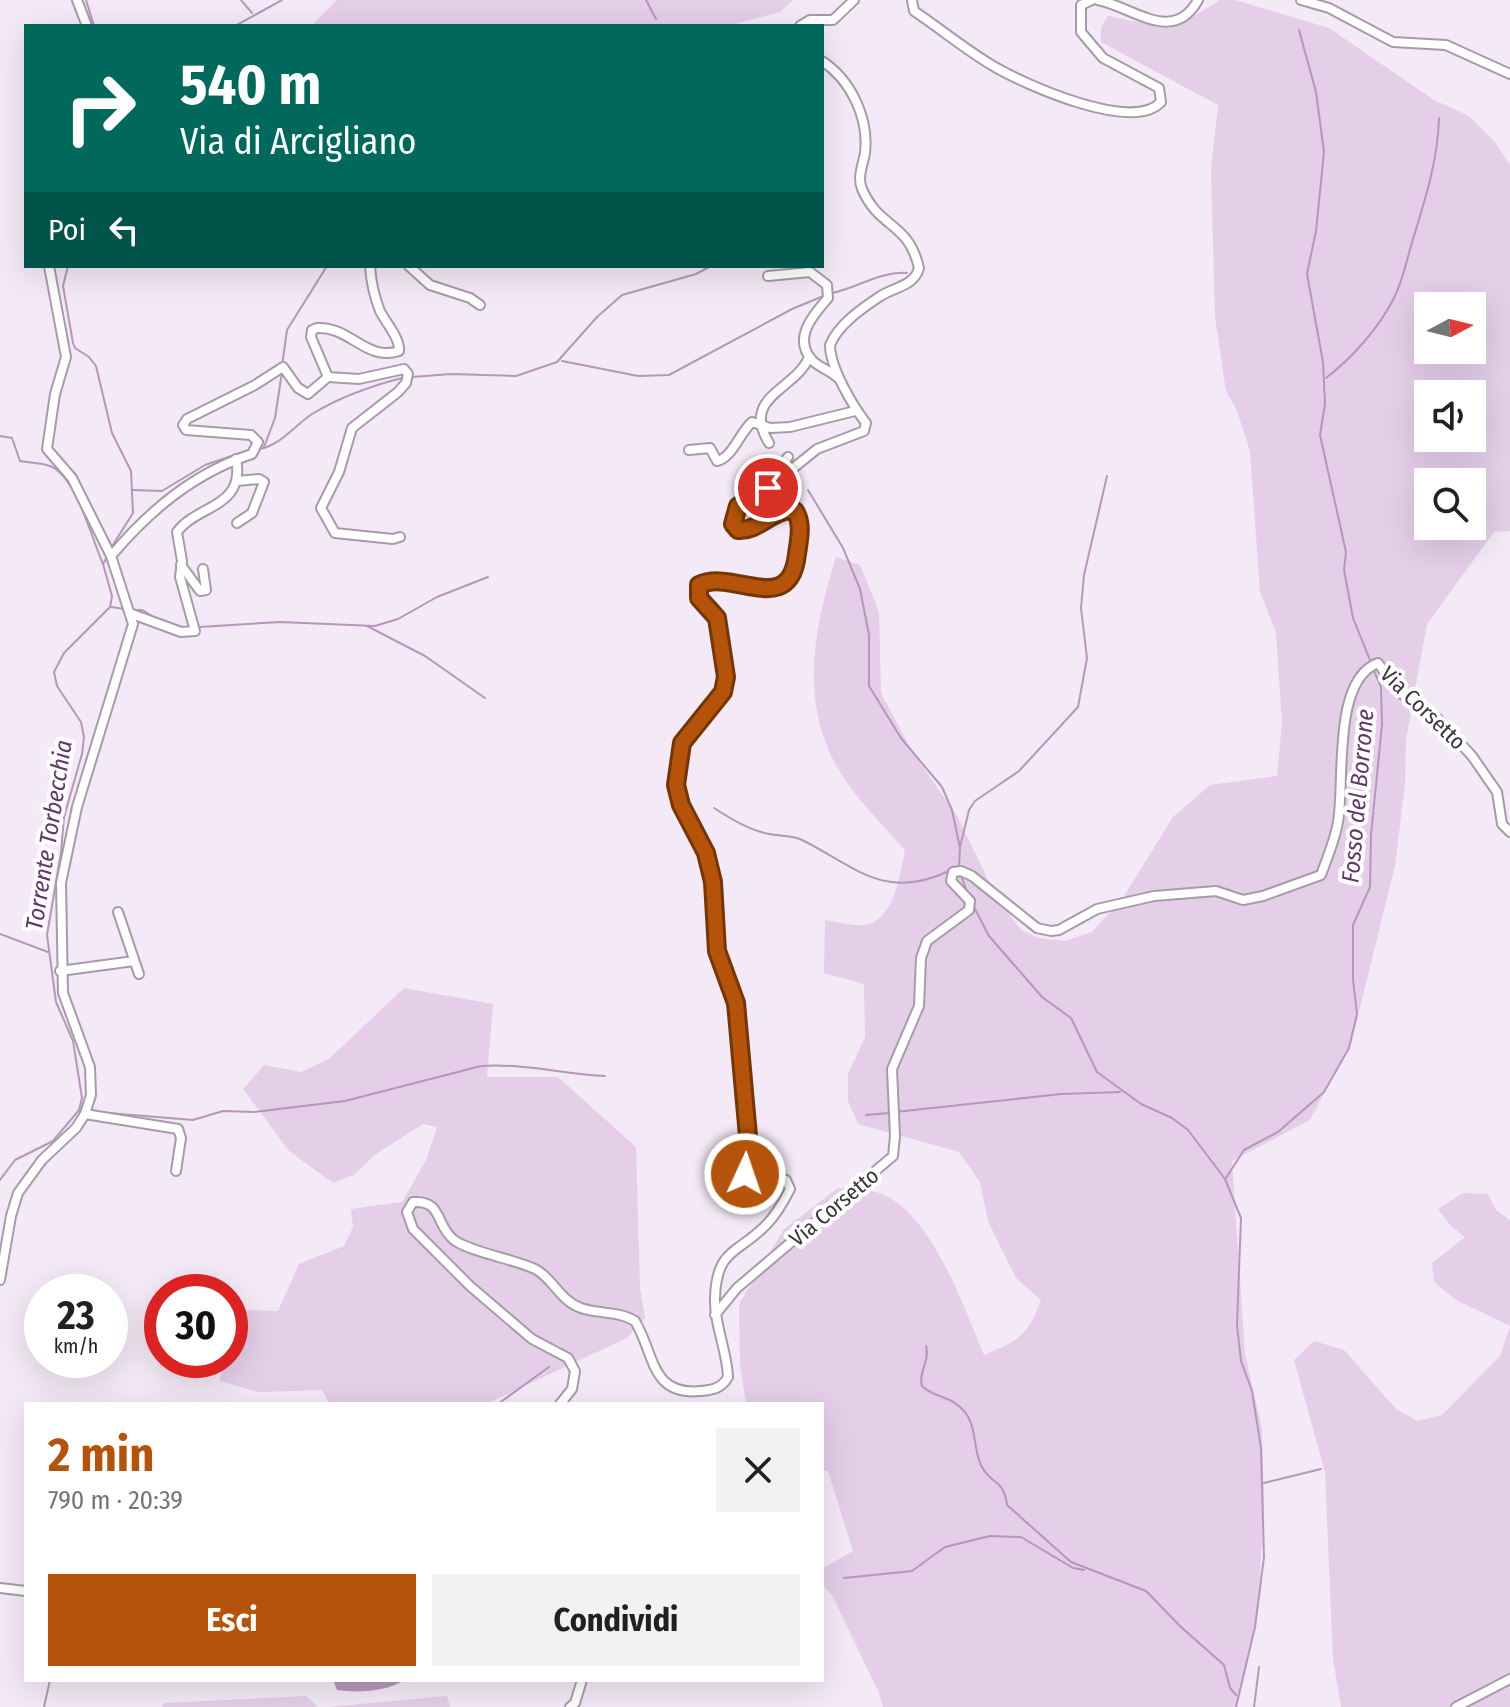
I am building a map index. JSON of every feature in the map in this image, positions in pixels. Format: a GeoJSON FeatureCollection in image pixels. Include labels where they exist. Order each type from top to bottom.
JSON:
{"type":"FeatureCollection","features":[{"type":"Feature","properties":{"kind":"street"},"geometry":{"type":"LineString","coordinates":[[77,0],[86,24]]}},
{"type":"Feature","properties":{"kind":"street"},"geometry":{"type":"LineString","coordinates":[[803,24],[810,20],[833,20],[854,0]]}},
{"type":"Feature","properties":{"kind":"street"},"geometry":{"type":"LineString","coordinates":[[912,0],[914,11],[991,65],[1026,82],[1088,105],[1134,113],[1155,109],[1161,102],[1159,88],[1103,58],[1081,32],[1081,5],[1092,0]]}},
{"type":"Feature","properties":{"kind":"street"},"geometry":{"type":"LineString","coordinates":[[1098,0],[1157,22],[1174,22],[1187,16],[1198,0]]}},
{"type":"Feature","properties":{"kind":"street"},"geometry":{"type":"LineString","coordinates":[[1301,0],[1329,8],[1393,42],[1446,45],[1510,74]]}},
{"type":"Feature","properties":{"kind":"street"},"geometry":{"type":"LineString","coordinates":[[562,1402],[572,1389],[575,1371],[568,1358],[532,1339],[470,1286],[413,1229],[407,1212],[413,1202],[424,1201],[435,1208],[443,1229],[455,1241],[538,1270],[568,1302],[581,1308],[635,1321],[659,1376],[676,1391],[708,1391],[724,1384],[728,1377],[715,1315],[715,1293],[721,1263],[739,1244],[764,1228],[782,1206],[790,1189],[786,1180],[777,1177],[766,1183],[757,1196],[746,1199],[740,1194],[740,1183],[750,1158],[736,1003],[717,951],[710,869],[703,847],[681,805],[677,777],[682,743],[723,692],[726,677],[717,618],[699,598],[699,585],[710,581],[776,587],[787,582],[796,568],[800,523],[795,511],[784,510],[746,530],[738,530],[733,524],[738,506],[817,449],[864,431],[866,423],[855,411],[829,351],[835,334],[878,297],[907,284],[919,268],[908,238],[876,214],[860,185],[867,133],[853,95],[840,75],[824,63]]}},
{"type":"Feature","properties":{"kind":"street"},"geometry":{"type":"LineString","coordinates":[[0,1280],[18,1193],[42,1160],[76,1128],[85,1114],[91,1095],[92,1076],[64,999],[60,971],[59,910],[64,861],[77,807],[132,631],[132,614],[111,556],[72,478],[49,454],[46,444],[66,357],[49,268]]}},
{"type":"Feature","properties":{"kind":"street"},"geometry":{"type":"LineString","coordinates":[[328,377],[311,337],[312,330],[317,328],[348,334],[374,353],[386,355],[399,351],[399,343],[386,323],[373,291],[370,268]]}},
{"type":"Feature","properties":{"kind":"street"},"geometry":{"type":"LineString","coordinates":[[411,268],[430,285],[470,298],[480,305]]}},
{"type":"Feature","properties":{"kind":"street"},"geometry":{"type":"LineString","coordinates":[[768,276],[810,272],[827,285],[828,298],[815,309],[807,323],[804,342],[809,357],[804,371],[764,403],[762,431],[769,443]]}},
{"type":"Feature","properties":{"kind":"street"},"geometry":{"type":"LineString","coordinates":[[809,357],[830,370],[844,384]]}},
{"type":"Feature","properties":{"kind":"street"},"geometry":{"type":"LineString","coordinates":[[111,556],[159,504],[236,459],[252,454],[258,442],[251,435],[186,430],[183,425],[187,419],[255,385],[283,367],[298,388],[308,394],[328,377],[359,379],[404,369],[408,374],[406,383],[398,392],[352,428],[339,472],[321,508],[335,533],[393,539],[400,537]]}},
{"type":"Feature","properties":{"kind":"street"},"geometry":{"type":"LineString","coordinates":[[689,450],[710,448],[717,461],[721,461],[729,457],[740,433],[752,422],[770,428],[790,427],[855,411]]}},
{"type":"Feature","properties":{"kind":"street"},"geometry":{"type":"LineString","coordinates":[[760,492],[788,457]]}},
{"type":"Feature","properties":{"kind":"street"},"geometry":{"type":"LineString","coordinates":[[236,459],[237,481]]}},
{"type":"Feature","properties":{"kind":"street"},"geometry":{"type":"LineString","coordinates":[[132,614],[181,632],[195,631],[181,582],[178,529],[211,509],[237,481],[259,479],[264,482],[252,513],[237,523]]}},
{"type":"Feature","properties":{"kind":"street"},"geometry":{"type":"LineString","coordinates":[[181,565],[200,591],[206,590],[207,584],[203,569]]}},
{"type":"Feature","properties":{"kind":"street","name":"Via Corsetto"},"geometry":{"type":"LineString","coordinates":[[715,1315],[737,1288],[893,1156],[892,1069],[919,1006],[921,958],[927,941],[969,910],[970,901],[951,881],[958,871],[1037,928],[1051,931],[1059,930],[1097,909],[1154,896],[1216,891],[1243,900],[1321,875],[1338,823],[1344,726],[1355,684],[1378,663],[1399,692],[1437,718],[1472,756],[1497,792],[1502,824],[1510,832]]}},
{"type":"Feature","properties":{"kind":"street"},"geometry":{"type":"LineString","coordinates":[[118,912],[139,974]]}},
{"type":"Feature","properties":{"kind":"street"},"geometry":{"type":"LineString","coordinates":[[60,971],[134,961]]}},
{"type":"Feature","properties":{"kind":"street"},"geometry":{"type":"LineString","coordinates":[[85,1114],[178,1129],[181,1138],[176,1171]]}},
{"type":"Feature","properties":{"kind":"street"},"geometry":{"type":"LineString","coordinates":[[0,1588],[24,1591]]}},
{"type":"Feature","properties":{"kind":"street"},"geometry":{"type":"LineString","coordinates":[[1456,1707],[1510,1679]]}},
{"type":"Feature","properties":{"kind":"street"},"geometry":{"type":"LineString","coordinates":[[570,1707],[582,1682]]}},
{"type":"Feature","properties":{"kind":"shaded area"},"geometry":{"type":"Polygon","coordinates":[[[337,0],[793,0],[780,12],[735,24],[313,24],[337,0]]]}},
{"type":"Feature","properties":{"kind":"shaded area"},"geometry":{"type":"Polygon","coordinates":[[[1220,0],[1235,0],[1329,28],[1434,100],[1469,116],[1494,141],[1510,165],[1510,531],[1494,532],[1427,624],[1406,740],[1405,784],[1395,866],[1352,1040],[1310,1120],[1232,1161],[1245,1354],[1262,1429],[1264,1504],[1258,1612],[1237,1707],[883,1707],[832,1595],[824,1587],[824,1568],[853,1551],[828,1471],[824,1471],[824,1402],[746,1402],[740,1364],[739,1304],[784,1229],[838,1188],[876,1192],[895,1201],[913,1217],[943,1262],[984,1355],[1021,1335],[1032,1322],[1041,1300],[1016,1278],[988,1221],[980,1182],[959,1152],[858,1124],[848,1101],[848,1074],[865,1037],[864,984],[824,973],[825,920],[864,925],[882,915],[894,895],[905,850],[868,809],[836,765],[817,714],[814,661],[817,635],[836,557],[860,565],[879,612],[881,693],[912,751],[957,816],[997,898],[1021,930],[1039,938],[1065,941],[1092,932],[1121,901],[1173,817],[1210,785],[1277,776],[1282,723],[1276,633],[1260,592],[1250,451],[1237,411],[1226,391],[1215,317],[1211,168],[1218,105],[1101,42],[1101,27],[1108,16],[1168,28],[1180,25],[1220,0]]]}},
{"type":"Feature","properties":{"kind":"shaded area"},"geometry":{"type":"Polygon","coordinates":[[[404,988],[493,1004],[487,1077],[558,1077],[636,1147],[640,1288],[645,1318],[627,1338],[490,1402],[327,1402],[322,1390],[259,1392],[219,1381],[220,1378],[248,1378],[248,1310],[278,1311],[299,1264],[344,1246],[353,1227],[351,1209],[402,1202],[426,1160],[437,1127],[423,1124],[376,1154],[354,1175],[333,1183],[289,1151],[243,1089],[264,1065],[301,1072],[329,1059],[404,988]]]}},
{"type":"Feature","properties":{"kind":"shaded area"},"geometry":{"type":"Polygon","coordinates":[[[1463,1193],[1488,1194],[1496,1210],[1510,1220],[1510,1326],[1456,1300],[1434,1282],[1432,1263],[1465,1237],[1450,1225],[1438,1209],[1463,1193]]]}},
{"type":"Feature","properties":{"kind":"shaded area"},"geometry":{"type":"Polygon","coordinates":[[[1510,1327],[1510,1707],[1341,1707],[1333,1659],[1325,1472],[1294,1360],[1314,1341],[1344,1350],[1396,1409],[1417,1421],[1442,1415],[1500,1356],[1510,1327]]]}},
{"type":"Feature","properties":{"kind":"shaded area"},"geometry":{"type":"Polygon","coordinates":[[[334,1682],[400,1682],[372,1691],[337,1690],[334,1682]]]}},
{"type":"Feature","properties":{"kind":"shaded area"},"geometry":{"type":"Polygon","coordinates":[[[306,1696],[318,1707],[162,1707],[164,1703],[306,1696]]]}},
{"type":"Feature","properties":{"kind":"shaded area"},"geometry":{"type":"Polygon","coordinates":[[[447,1696],[450,1707],[328,1707],[447,1696]]]}},
{"type":"Feature","properties":{"kind":"waterway"},"geometry":{"type":"LineString","coordinates":[[86,0],[93,24]]}},
{"type":"Feature","properties":{"kind":"waterway"},"geometry":{"type":"LineString","coordinates":[[241,0],[252,13]]}},
{"type":"Feature","properties":{"kind":"waterway","name":"Torrente Torbecchia"},"geometry":{"type":"LineString","coordinates":[[239,24],[282,0]]}},
{"type":"Feature","properties":{"kind":"waterway"},"geometry":{"type":"LineString","coordinates":[[646,0],[656,19]]}},
{"type":"Feature","properties":{"kind":"waterway","name":"Fosso del Borrone"},"geometry":{"type":"LineString","coordinates":[[1299,30],[1316,92],[1324,152],[1316,231],[1307,274],[1323,362],[1325,404],[1320,435],[1346,552],[1344,570],[1353,618],[1372,665]]}},
{"type":"Feature","properties":{"kind":"waterway"},"geometry":{"type":"LineString","coordinates":[[1326,378],[1373,331],[1397,291],[1430,180],[1439,118]]}},
{"type":"Feature","properties":{"kind":"waterway","name":"Torrente Torbecchia"},"geometry":{"type":"LineString","coordinates":[[68,268],[63,286],[73,343],[96,366],[112,433],[131,471],[133,513],[111,548]]}},
{"type":"Feature","properties":{"kind":"waterway"},"geometry":{"type":"LineString","coordinates":[[282,366],[287,330],[326,268]]}},
{"type":"Feature","properties":{"kind":"waterway"},"geometry":{"type":"LineString","coordinates":[[412,377],[451,374],[516,376],[557,362],[597,317],[622,295],[707,268]]}},
{"type":"Feature","properties":{"kind":"waterway"},"geometry":{"type":"LineString","coordinates":[[832,293],[878,277],[907,273]]}},
{"type":"Feature","properties":{"kind":"waterway"},"geometry":{"type":"LineString","coordinates":[[562,361],[638,376],[669,375],[792,309],[826,295]]}},
{"type":"Feature","properties":{"kind":"waterway"},"geometry":{"type":"LineString","coordinates":[[264,447],[275,418],[282,372]]}},
{"type":"Feature","properties":{"kind":"waterway"},"geometry":{"type":"LineString","coordinates":[[259,449],[274,444],[312,414],[334,402],[402,378]]}},
{"type":"Feature","properties":{"kind":"waterway"},"geometry":{"type":"LineString","coordinates":[[0,436],[12,438],[20,461],[50,466],[68,482],[103,564]]}},
{"type":"Feature","properties":{"kind":"waterway"},"geometry":{"type":"LineString","coordinates":[[133,490],[162,491],[205,465],[249,450]]}},
{"type":"Feature","properties":{"kind":"waterway"},"geometry":{"type":"LineString","coordinates":[[960,847],[969,810],[975,801],[1019,771],[1078,707],[1087,658],[1081,608],[1084,575],[1107,476]]}},
{"type":"Feature","properties":{"kind":"waterway"},"geometry":{"type":"LineString","coordinates":[[808,490],[843,548],[860,589],[869,635],[869,686],[901,738],[942,787],[952,810],[960,848],[959,867]]}},
{"type":"Feature","properties":{"kind":"waterway","name":"Torrente Torbecchia"},"geometry":{"type":"LineString","coordinates":[[0,1180],[15,1160],[53,1141],[79,1110],[82,1098],[73,1041],[56,1002],[47,935],[64,817],[84,737],[81,722],[57,686],[54,672],[64,653],[110,607],[112,596],[103,564],[107,557]]}},
{"type":"Feature","properties":{"kind":"waterway"},"geometry":{"type":"LineString","coordinates":[[199,627],[280,622],[375,626],[398,619],[437,597],[488,577]]}},
{"type":"Feature","properties":{"kind":"waterway"},"geometry":{"type":"LineString","coordinates":[[111,607],[125,609]]}},
{"type":"Feature","properties":{"kind":"waterway"},"geometry":{"type":"LineString","coordinates":[[131,610],[142,610],[161,621]]}},
{"type":"Feature","properties":{"kind":"waterway"},"geometry":{"type":"LineString","coordinates":[[367,626],[425,656],[485,698]]}},
{"type":"Feature","properties":{"kind":"waterway","name":"Fosso del Borrone"},"geometry":{"type":"LineString","coordinates":[[1226,1178],[1244,1150],[1278,1132],[1324,1092],[1349,1048],[1357,1014],[1353,980],[1353,925],[1370,887],[1371,835],[1382,725],[1381,687],[1374,671]]}},
{"type":"Feature","properties":{"kind":"waterway"},"geometry":{"type":"LineString","coordinates":[[714,808],[754,830],[800,839],[853,869],[887,881],[905,883],[926,880],[949,871]]}},
{"type":"Feature","properties":{"kind":"waterway"},"geometry":{"type":"LineString","coordinates":[[960,873],[968,894]]}},
{"type":"Feature","properties":{"kind":"waterway","name":"Fosso del Borrone"},"geometry":{"type":"LineString","coordinates":[[974,907],[989,936],[1042,997],[1071,1018],[1097,1072],[1141,1104],[1172,1118],[1188,1130],[1225,1179],[1241,1218],[1237,1325],[1241,1361],[1252,1391],[1261,1448],[1264,1557],[1255,1627],[1236,1707]]}},
{"type":"Feature","properties":{"kind":"waterway"},"geometry":{"type":"LineString","coordinates":[[0,934],[48,952]]}},
{"type":"Feature","properties":{"kind":"waterway"},"geometry":{"type":"LineString","coordinates":[[96,1112],[193,1120],[223,1111],[254,1112],[345,1101],[481,1066],[512,1066],[605,1076]]}},
{"type":"Feature","properties":{"kind":"waterway"},"geometry":{"type":"LineString","coordinates":[[895,1112],[1061,1094],[1120,1092]]}},
{"type":"Feature","properties":{"kind":"waterway"},"geometry":{"type":"LineString","coordinates":[[866,1115],[889,1113]]}},
{"type":"Feature","properties":{"kind":"waterway"},"geometry":{"type":"LineString","coordinates":[[926,1346],[922,1386],[964,1411],[971,1424],[981,1465],[1003,1490],[1007,1505],[1071,1562],[1146,1591],[1224,1665],[1230,1688],[1236,1695]]}},
{"type":"Feature","properties":{"kind":"waterway"},"geometry":{"type":"LineString","coordinates":[[501,1402],[549,1367]]}},
{"type":"Feature","properties":{"kind":"waterway"},"geometry":{"type":"LineString","coordinates":[[1264,1483],[1321,1469]]}},
{"type":"Feature","properties":{"kind":"waterway"},"geometry":{"type":"LineString","coordinates":[[844,1578],[912,1571],[945,1547],[990,1536],[1021,1537],[1073,1568],[1084,1570]]}},
{"type":"Feature","properties":{"kind":"waterway"},"geometry":{"type":"LineString","coordinates":[[1254,1707],[1259,1667]]}},
{"type":"Feature","properties":{"kind":"waterway"},"geometry":{"type":"LineString","coordinates":[[44,1707],[50,1682]]}},
{"type":"Feature","properties":{"kind":"route"},"geometry":{"type":"LineString","coordinates":[[745,1174],[750,1158],[736,1003],[730,979],[717,951],[715,900],[708,859],[681,805],[676,785],[682,743],[723,692],[726,677],[717,618],[699,598],[699,585],[710,581],[756,588],[776,587],[787,582],[796,568],[800,523],[795,511],[784,510],[746,530],[734,527],[732,519],[738,506],[768,488]]}}]}
